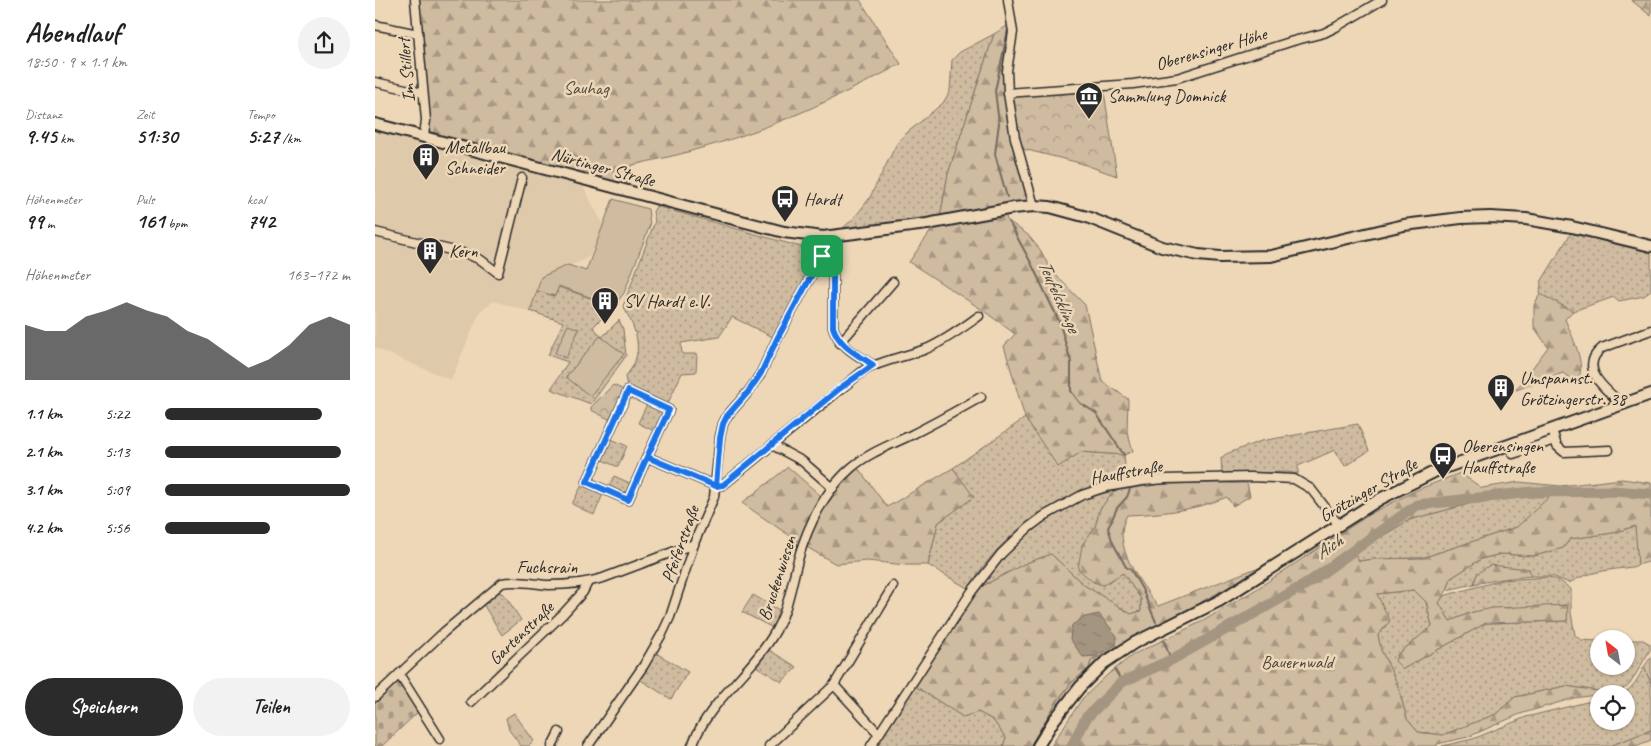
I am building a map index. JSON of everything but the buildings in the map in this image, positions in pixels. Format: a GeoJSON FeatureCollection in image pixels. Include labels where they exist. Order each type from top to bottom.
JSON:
{"type":"FeatureCollection","features":[{"type":"Feature","properties":{"kind":"main road","name":"Nürtinger Straße"},"geometry":{"type":"LineString","coordinates":[[375,124],[784,232],[823,237],[897,229],[986,212],[1034,206],[1069,211],[1162,247],[1198,255],[1220,257],[1271,256],[1404,225],[1461,218],[1490,217],[1572,227],[1651,246]]}},
{"type":"Feature","properties":{"kind":"main road","name":"Grötzinger Straße"},"geometry":{"type":"LineString","coordinates":[[1038,746],[1066,703],[1104,664],[1134,643],[1219,601],[1338,524],[1389,494],[1429,474],[1651,394]]}},
{"type":"Feature","properties":{"kind":"street","name":"Im Stillert"},"geometry":{"type":"LineString","coordinates":[[415,0],[425,120],[424,136]]}},
{"type":"Feature","properties":{"kind":"street"},"geometry":{"type":"LineString","coordinates":[[1008,0],[1013,32],[1007,71],[1008,93],[1015,138],[1034,206]]}},
{"type":"Feature","properties":{"kind":"street","name":"Oberensinger Höhe"},"geometry":{"type":"LineString","coordinates":[[1008,93],[1133,84],[1177,78],[1324,33],[1382,0]]}},
{"type":"Feature","properties":{"kind":"street"},"geometry":{"type":"LineString","coordinates":[[375,25],[417,34]]}},
{"type":"Feature","properties":{"kind":"street"},"geometry":{"type":"LineString","coordinates":[[375,82],[423,93]]}},
{"type":"Feature","properties":{"kind":"street"},"geometry":{"type":"LineString","coordinates":[[375,232],[467,254],[481,260],[498,273],[522,178]]}},
{"type":"Feature","properties":{"kind":"street","name":"Pfeiferstraße"},"geometry":{"type":"LineString","coordinates":[[588,746],[644,666],[670,617],[693,544],[714,497],[723,424],[727,416],[749,391],[761,373],[777,339],[822,256],[823,237]]}},
{"type":"Feature","properties":{"kind":"street"},"geometry":{"type":"LineString","coordinates":[[822,256],[829,260],[833,268],[833,327],[836,336],[840,343],[873,365]]}},
{"type":"Feature","properties":{"kind":"street"},"geometry":{"type":"LineString","coordinates":[[840,343],[893,282]]}},
{"type":"Feature","properties":{"kind":"street"},"geometry":{"type":"LineString","coordinates":[[647,457],[716,486],[723,485],[839,389],[873,365],[928,348],[944,340],[979,316]]}},
{"type":"Feature","properties":{"kind":"street"},"geometry":{"type":"LineString","coordinates":[[1621,404],[1599,383],[1592,361],[1602,348],[1651,330]]}},
{"type":"Feature","properties":{"kind":"street"},"geometry":{"type":"LineString","coordinates":[[628,391],[669,410],[647,457],[628,500],[587,482],[628,391]]}},
{"type":"Feature","properties":{"kind":"street","name":"Bruckenwiesen"},"geometry":{"type":"LineString","coordinates":[[692,746],[697,734],[716,704],[758,659],[776,630],[789,603],[803,545],[821,506],[833,488],[844,475],[866,457],[981,397]]}},
{"type":"Feature","properties":{"kind":"street"},"geometry":{"type":"LineString","coordinates":[[1552,429],[1557,446],[1564,452],[1609,450]]}},
{"type":"Feature","properties":{"kind":"street"},"geometry":{"type":"LineString","coordinates":[[1513,454],[1555,440]]}},
{"type":"Feature","properties":{"kind":"street"},"geometry":{"type":"LineString","coordinates":[[772,445],[802,461],[833,488]]}},
{"type":"Feature","properties":{"kind":"street","name":"Hauffstraße"},"geometry":{"type":"LineString","coordinates":[[871,746],[972,591],[1001,554],[1028,528],[1044,516],[1082,495],[1106,487],[1165,479],[1251,477],[1294,479],[1311,489],[1338,524]]}},
{"type":"Feature","properties":{"kind":"street","name":"Fuchsrain"},"geometry":{"type":"LineString","coordinates":[[375,697],[502,583],[551,585],[588,582],[693,544]]}},
{"type":"Feature","properties":{"kind":"street","name":"Gartenstraße"},"geometry":{"type":"LineString","coordinates":[[471,702],[563,614],[583,592],[588,582]]}},
{"type":"Feature","properties":{"kind":"street"},"geometry":{"type":"LineString","coordinates":[[769,746],[834,684],[893,586]]}},
{"type":"Feature","properties":{"kind":"street"},"geometry":{"type":"LineString","coordinates":[[399,674],[440,739]]}},
{"type":"Feature","properties":{"kind":"street"},"geometry":{"type":"LineString","coordinates":[[834,684],[879,734]]}},
{"type":"Feature","properties":{"kind":"street"},"geometry":{"type":"LineString","coordinates":[[552,746],[559,732]]}},
{"type":"Feature","properties":{"kind":"shaded area"},"geometry":{"type":"Polygon","coordinates":[[[375,124],[581,183],[604,226],[589,257],[540,281],[530,312],[494,301],[480,311],[451,380],[375,348],[375,124]]]}},
{"type":"Feature","properties":{"kind":"green space","name":"Sauhag"},"geometry":{"type":"Polygon","coordinates":[[[415,0],[860,0],[901,64],[827,101],[777,123],[673,156],[632,165],[627,183],[574,176],[424,136],[415,0]]]}},
{"type":"Feature","properties":{"kind":"green space"},"geometry":{"type":"Polygon","coordinates":[[[1631,0],[1651,0],[1651,16],[1631,0]]]}},
{"type":"Feature","properties":{"kind":"green space"},"geometry":{"type":"Polygon","coordinates":[[[1011,25],[1007,93],[1029,202],[1002,205],[1007,220],[1028,235],[1041,251],[1050,269],[1085,305],[1102,381],[1128,399],[1127,431],[1133,451],[1124,455],[1081,452],[1058,467],[1025,418],[1004,346],[1015,334],[984,311],[909,262],[940,218],[948,174],[994,34],[1011,25]]]}},
{"type":"Feature","properties":{"kind":"green space"},"geometry":{"type":"Polygon","coordinates":[[[994,34],[948,174],[940,218],[840,231],[855,217],[869,199],[896,145],[902,137],[943,103],[950,91],[952,60],[960,52],[994,34]]]}},
{"type":"Feature","properties":{"kind":"green space"},"geometry":{"type":"Polygon","coordinates":[[[1104,92],[1117,176],[1080,163],[1019,148],[1013,96],[1104,92]]]}},
{"type":"Feature","properties":{"kind":"green space"},"geometry":{"type":"Polygon","coordinates":[[[613,199],[648,209],[650,225],[624,293],[614,306],[559,286],[555,296],[537,291],[541,277],[568,265],[586,271],[613,199]]]}},
{"type":"Feature","properties":{"kind":"green space"},"geometry":{"type":"Polygon","coordinates":[[[656,206],[815,251],[803,284],[773,337],[732,317],[719,337],[681,343],[682,354],[697,354],[696,372],[682,373],[667,405],[627,386],[625,377],[636,359],[637,342],[632,324],[623,306],[655,221],[653,212],[656,206]]]}},
{"type":"Feature","properties":{"kind":"green space"},"geometry":{"type":"Polygon","coordinates":[[[1571,233],[1651,252],[1651,291],[1644,296],[1619,301],[1614,297],[1573,311],[1540,294],[1541,282],[1571,233]]]}},
{"type":"Feature","properties":{"kind":"green space"},"geometry":{"type":"Polygon","coordinates":[[[558,287],[614,306],[593,327],[602,337],[619,320],[623,329],[626,356],[591,404],[551,389],[568,362],[548,355],[563,322],[530,311],[537,291],[555,296],[558,287]]]}},
{"type":"Feature","properties":{"kind":"green space"},"geometry":{"type":"Polygon","coordinates":[[[1540,294],[1573,311],[1565,319],[1580,359],[1580,375],[1577,381],[1563,373],[1516,390],[1548,347],[1534,327],[1534,305],[1540,294]]]}},
{"type":"Feature","properties":{"kind":"green space"},"geometry":{"type":"Polygon","coordinates":[[[568,325],[579,329],[566,358],[555,353],[568,325]]]}},
{"type":"Feature","properties":{"kind":"green space"},"geometry":{"type":"Polygon","coordinates":[[[600,336],[624,354],[590,396],[566,377],[600,336]]]}},
{"type":"Feature","properties":{"kind":"green space"},"geometry":{"type":"Polygon","coordinates":[[[613,385],[624,390],[611,420],[591,410],[591,407],[613,385]]]}},
{"type":"Feature","properties":{"kind":"green space"},"geometry":{"type":"Polygon","coordinates":[[[648,402],[663,413],[656,432],[638,423],[648,402]]]}},
{"type":"Feature","properties":{"kind":"green space"},"geometry":{"type":"Polygon","coordinates":[[[1025,418],[1058,466],[1081,452],[1124,455],[1126,478],[1086,490],[1049,508],[1031,520],[1000,547],[981,569],[969,589],[928,565],[938,523],[973,497],[953,468],[1025,418]]]}},
{"type":"Feature","properties":{"kind":"green space"},"geometry":{"type":"Polygon","coordinates":[[[1358,424],[1369,451],[1345,466],[1335,450],[1298,466],[1298,474],[1287,472],[1222,474],[1221,458],[1226,454],[1261,441],[1358,424]]]}},
{"type":"Feature","properties":{"kind":"green space"},"geometry":{"type":"Polygon","coordinates":[[[609,438],[627,446],[618,467],[600,459],[609,438]]]}},
{"type":"Feature","properties":{"kind":"green space"},"geometry":{"type":"Polygon","coordinates":[[[788,467],[828,502],[858,468],[887,507],[953,468],[974,497],[938,523],[928,565],[867,561],[836,564],[803,545],[742,503],[788,467]]]}},
{"type":"Feature","properties":{"kind":"green space","name":"Bauernwald"},"geometry":{"type":"Polygon","coordinates":[[[1460,473],[1482,488],[1519,482],[1560,486],[1622,479],[1651,483],[1651,561],[1638,565],[1635,526],[1613,533],[1570,539],[1563,548],[1534,556],[1501,554],[1481,559],[1451,578],[1447,590],[1439,603],[1450,621],[1473,612],[1493,608],[1568,605],[1567,621],[1486,623],[1403,669],[1395,661],[1397,655],[1432,626],[1426,602],[1414,590],[1377,594],[1390,621],[1378,635],[1381,650],[1397,683],[1407,719],[1418,732],[1443,735],[1496,714],[1515,697],[1566,686],[1590,690],[1590,696],[1574,698],[1520,714],[1468,737],[1437,744],[1437,746],[1051,746],[1082,699],[1106,676],[1134,654],[1203,621],[1255,590],[1370,514],[1417,490],[1460,473]],[[1552,494],[1476,502],[1409,520],[1354,553],[1359,561],[1422,558],[1517,527],[1552,494]]]}},
{"type":"Feature","properties":{"kind":"green space"},"geometry":{"type":"Polygon","coordinates":[[[614,476],[632,484],[628,491],[621,494],[609,488],[614,476]]]}},
{"type":"Feature","properties":{"kind":"green space"},"geometry":{"type":"Polygon","coordinates":[[[583,483],[604,492],[594,515],[572,504],[583,483]]]}},
{"type":"Feature","properties":{"kind":"green space"},"geometry":{"type":"Polygon","coordinates":[[[1247,483],[1250,496],[1233,506],[1227,497],[1203,505],[1178,510],[1127,515],[1123,526],[1122,538],[1125,551],[1136,575],[1158,606],[1254,569],[1256,571],[1091,661],[1089,668],[1071,683],[1057,701],[1030,746],[1003,746],[1006,738],[993,720],[978,712],[963,717],[915,686],[979,588],[1024,564],[1051,554],[1084,585],[1131,614],[1141,611],[1141,599],[1123,573],[1103,585],[1093,582],[1078,569],[1082,545],[1095,527],[1100,509],[1114,491],[1162,484],[1247,483]]]}},
{"type":"Feature","properties":{"kind":"green space"},"geometry":{"type":"Polygon","coordinates":[[[1114,491],[1100,509],[1095,527],[1082,545],[1103,585],[1123,573],[1141,599],[1141,611],[1131,614],[1084,585],[1051,554],[1024,564],[979,588],[1005,554],[1028,532],[1069,506],[1114,491]]]}},
{"type":"Feature","properties":{"kind":"green space"},"geometry":{"type":"Polygon","coordinates":[[[1553,494],[1517,527],[1422,558],[1358,561],[1354,553],[1409,520],[1476,502],[1553,494]]]}},
{"type":"Feature","properties":{"kind":"green space"},"geometry":{"type":"Polygon","coordinates":[[[1636,526],[1638,565],[1592,573],[1569,583],[1552,576],[1531,576],[1529,569],[1477,574],[1474,584],[1447,590],[1451,578],[1481,559],[1501,554],[1534,556],[1563,548],[1570,539],[1613,533],[1636,526]]]}},
{"type":"Feature","properties":{"kind":"green space"},"geometry":{"type":"Polygon","coordinates":[[[1490,565],[1529,569],[1531,576],[1474,584],[1477,574],[1490,565]]]}},
{"type":"Feature","properties":{"kind":"green space"},"geometry":{"type":"Polygon","coordinates":[[[1256,571],[1257,573],[1231,590],[1118,649],[1035,746],[1030,746],[1057,702],[1071,683],[1089,668],[1091,661],[1256,571]]]}},
{"type":"Feature","properties":{"kind":"green space"},"geometry":{"type":"Polygon","coordinates":[[[1549,577],[1560,581],[1571,589],[1571,613],[1575,635],[1581,640],[1590,640],[1590,675],[1635,675],[1635,640],[1643,640],[1650,644],[1650,650],[1630,684],[1629,685],[1590,685],[1590,690],[1566,686],[1515,697],[1496,714],[1443,735],[1418,732],[1407,719],[1397,683],[1381,650],[1378,635],[1376,594],[1414,590],[1426,602],[1432,626],[1397,655],[1403,669],[1486,623],[1567,621],[1567,605],[1473,612],[1450,621],[1439,603],[1443,596],[1502,580],[1549,577]]]}},
{"type":"Feature","properties":{"kind":"green space"},"geometry":{"type":"Polygon","coordinates":[[[497,592],[504,594],[521,620],[502,635],[483,604],[497,592]]]}},
{"type":"Feature","properties":{"kind":"green space"},"geometry":{"type":"Polygon","coordinates":[[[753,595],[781,611],[773,628],[742,612],[753,595]]]}},
{"type":"Feature","properties":{"kind":"green space"},"geometry":{"type":"Polygon","coordinates":[[[769,650],[797,667],[782,682],[757,667],[769,650]]]}},
{"type":"Feature","properties":{"kind":"green space"},"geometry":{"type":"Polygon","coordinates":[[[656,653],[688,672],[671,699],[639,679],[656,653]]]}},
{"type":"Feature","properties":{"kind":"green space"},"geometry":{"type":"Polygon","coordinates":[[[1651,657],[1651,683],[1644,667],[1651,657]]]}},
{"type":"Feature","properties":{"kind":"green space"},"geometry":{"type":"Polygon","coordinates":[[[1644,667],[1651,683],[1651,730],[1610,746],[1442,746],[1473,739],[1526,717],[1590,701],[1590,730],[1635,730],[1635,685],[1633,685],[1644,667]]]}},
{"type":"Feature","properties":{"kind":"green space"},"geometry":{"type":"Polygon","coordinates":[[[398,679],[418,712],[382,746],[375,746],[375,702],[398,679]]]}},
{"type":"Feature","properties":{"kind":"green space"},"geometry":{"type":"Polygon","coordinates":[[[915,686],[963,717],[978,712],[993,720],[1006,738],[1003,746],[876,746],[915,686]]]}},
{"type":"Feature","properties":{"kind":"green space"},"geometry":{"type":"Polygon","coordinates":[[[514,713],[534,741],[529,746],[521,746],[509,730],[506,718],[514,713]]]}},
{"type":"Feature","properties":{"kind":"green space"},"geometry":{"type":"Polygon","coordinates":[[[1651,730],[1651,740],[1636,746],[1610,746],[1651,730]]]}},
{"type":"Feature","properties":{"kind":"water"},"geometry":{"type":"Polygon","coordinates":[[[1099,614],[1117,636],[1116,645],[1095,656],[1083,657],[1070,639],[1072,625],[1085,617],[1099,614]]]}},
{"type":"Feature","properties":{"kind":"waterway","name":"Teufelsklinge"},"geometry":{"type":"LineString","coordinates":[[1007,197],[995,154],[999,123],[995,91],[1009,25]]}},
{"type":"Feature","properties":{"kind":"waterway","name":"Teufelsklinge"},"geometry":{"type":"LineString","coordinates":[[1009,222],[1059,321],[1071,362],[1071,391],[1080,403],[1096,413],[1124,455]]}},
{"type":"Feature","properties":{"kind":"waterway","name":"Teufelsklinge"},"geometry":{"type":"LineString","coordinates":[[1130,489],[1127,497],[1117,508],[1108,528],[1113,543],[1126,567],[1131,570],[1142,589],[1156,622]]}},
{"type":"Feature","properties":{"kind":"waterway","name":"Aich"},"geometry":{"type":"LineString","coordinates":[[1072,746],[1086,718],[1122,682],[1171,660],[1308,583],[1417,505],[1532,492],[1614,491],[1651,494]]}},
{"type":"Feature","properties":{"kind":"waterway","name":"Teufelsklinge"},"geometry":{"type":"LineString","coordinates":[[1164,641],[1171,660]]}},
{"type":"Feature","properties":{"kind":"waterway"},"geometry":{"type":"LineString","coordinates":[[1115,670],[1122,682]]}},
{"type":"Feature","properties":{"kind":"place","name":"Sammlung Domnick"},"geometry":{"type":"Point","coordinates":[1089,120]}},
{"type":"Feature","properties":{"kind":"place","name":"Metallbau Schneider"},"geometry":{"type":"Point","coordinates":[426,181]}},
{"type":"Feature","properties":{"kind":"place","name":"Hardt"},"geometry":{"type":"Point","coordinates":[785,223]}},
{"type":"Feature","properties":{"kind":"place","name":"Kern"},"geometry":{"type":"Point","coordinates":[430,275]}},
{"type":"Feature","properties":{"kind":"place","name":"SV Hardt e.V."},"geometry":{"type":"Point","coordinates":[605,325]}},
{"type":"Feature","properties":{"kind":"place","name":"Umspannst. Grötzingerstr. 38"},"geometry":{"type":"Point","coordinates":[1501,412]}},
{"type":"Feature","properties":{"kind":"place","name":"Oberensingen Hauffstraße"},"geometry":{"type":"Point","coordinates":[1443,480]}},
{"type":"Feature","properties":{"kind":"route"},"geometry":{"type":"LineString","coordinates":[[822,256],[777,339],[761,373],[749,391],[727,416],[723,424],[716,486],[647,457],[669,410],[628,391],[587,482],[628,500],[647,457],[716,486],[723,485],[839,389],[873,365],[840,343],[836,336],[833,327],[833,268],[829,260],[822,256]]}}]}
